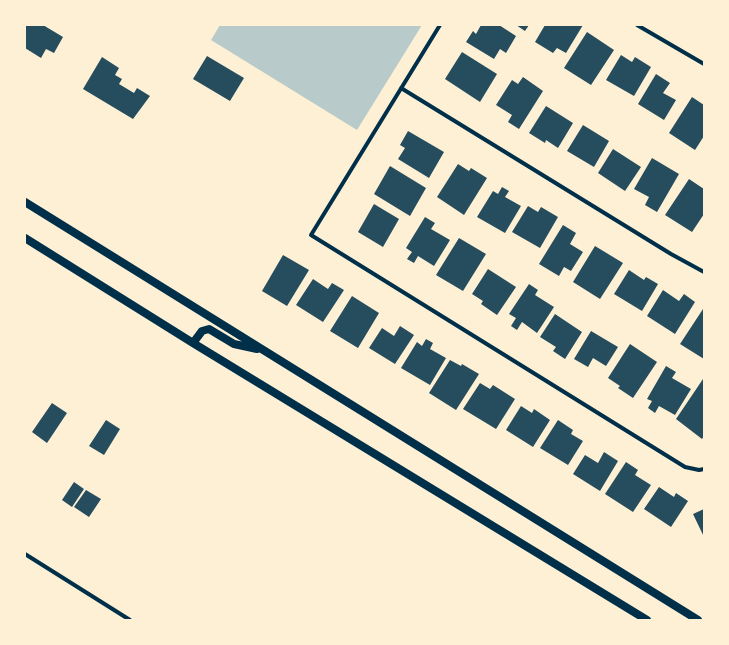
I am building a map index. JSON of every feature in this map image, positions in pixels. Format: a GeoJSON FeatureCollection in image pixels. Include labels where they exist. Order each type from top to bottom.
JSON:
{"type":"FeatureCollection","features":[{"type":"Feature","properties":{"kind":"main road"},"geometry":{"type":"LineString","coordinates":[[25,202],[698,620]]}},
{"type":"Feature","properties":{"kind":"main road"},"geometry":{"type":"LineString","coordinates":[[25,238],[193,343],[647,620]]}},
{"type":"Feature","properties":{"kind":"main road"},"geometry":{"type":"LineString","coordinates":[[193,343],[202,331],[209,329],[234,344],[265,351]]}},
{"type":"Feature","properties":{"kind":"street"},"geometry":{"type":"LineString","coordinates":[[440,25],[311,236],[685,467],[699,470],[704,469]]}},
{"type":"Feature","properties":{"kind":"street"},"geometry":{"type":"LineString","coordinates":[[638,25],[704,64]]}},
{"type":"Feature","properties":{"kind":"street"},"geometry":{"type":"LineString","coordinates":[[401,88],[671,254],[704,272]]}},
{"type":"Feature","properties":{"kind":"street"},"geometry":{"type":"LineString","coordinates":[[25,554],[130,620]]}},
{"type":"Feature","properties":{"kind":"shaded area"},"geometry":{"type":"Polygon","coordinates":[[[220,25],[422,25],[357,130],[211,40],[220,25]]]}},
{"type":"Feature","properties":{"kind":"building"},"geometry":{"type":"Polygon","coordinates":[[[25,25],[43,25],[63,37],[54,53],[46,49],[41,58],[25,48],[25,25]]]}},
{"type":"Feature","properties":{"kind":"building"},"geometry":{"type":"Polygon","coordinates":[[[481,25],[499,25],[516,36],[506,53],[500,49],[494,59],[466,42],[473,31],[476,34],[481,25]]]}},
{"type":"Feature","properties":{"kind":"building"},"geometry":{"type":"Polygon","coordinates":[[[516,25],[529,25],[525,31],[516,25]]]}},
{"type":"Feature","properties":{"kind":"building"},"geometry":{"type":"Polygon","coordinates":[[[545,25],[583,25],[566,53],[557,48],[553,53],[535,42],[545,25]]]}},
{"type":"Feature","properties":{"kind":"building"},"geometry":{"type":"Polygon","coordinates":[[[587,32],[614,50],[591,85],[564,68],[587,32]]]}},
{"type":"Feature","properties":{"kind":"building"},"geometry":{"type":"Polygon","coordinates":[[[462,52],[497,74],[480,102],[445,79],[462,52]]]}},
{"type":"Feature","properties":{"kind":"building"},"geometry":{"type":"Polygon","coordinates":[[[621,55],[632,62],[635,57],[651,67],[634,96],[606,80],[621,55]]]}},
{"type":"Feature","properties":{"kind":"building"},"geometry":{"type":"Polygon","coordinates":[[[207,56],[244,78],[230,101],[193,79],[207,56]]]}},
{"type":"Feature","properties":{"kind":"building"},"geometry":{"type":"Polygon","coordinates":[[[102,57],[119,68],[115,75],[122,79],[119,84],[134,93],[137,88],[150,96],[133,119],[83,89],[102,57]]]}},
{"type":"Feature","properties":{"kind":"building"},"geometry":{"type":"Polygon","coordinates":[[[656,74],[670,83],[663,93],[676,100],[664,120],[638,104],[656,74]]]}},
{"type":"Feature","properties":{"kind":"building"},"geometry":{"type":"Polygon","coordinates":[[[523,77],[543,91],[519,129],[508,122],[512,115],[496,105],[512,80],[518,84],[523,77]]]}},
{"type":"Feature","properties":{"kind":"building"},"geometry":{"type":"Polygon","coordinates":[[[692,97],[704,105],[704,136],[695,150],[669,133],[692,97]]]}},
{"type":"Feature","properties":{"kind":"building"},"geometry":{"type":"Polygon","coordinates":[[[546,106],[573,123],[558,148],[546,140],[545,143],[529,133],[546,106]]]}},
{"type":"Feature","properties":{"kind":"building"},"geometry":{"type":"Polygon","coordinates":[[[583,125],[609,141],[594,167],[567,151],[583,125]]]}},
{"type":"Feature","properties":{"kind":"building"},"geometry":{"type":"Polygon","coordinates":[[[408,131],[444,152],[429,178],[398,159],[405,148],[400,145],[408,131]]]}},
{"type":"Feature","properties":{"kind":"building"},"geometry":{"type":"Polygon","coordinates":[[[613,149],[641,167],[625,191],[598,173],[613,149]]]}},
{"type":"Feature","properties":{"kind":"building"},"geometry":{"type":"Polygon","coordinates":[[[652,158],[679,174],[657,212],[645,205],[649,197],[634,189],[652,158]]]}},
{"type":"Feature","properties":{"kind":"building"},"geometry":{"type":"Polygon","coordinates":[[[458,164],[469,171],[471,168],[487,178],[464,215],[437,197],[458,164]]]}},
{"type":"Feature","properties":{"kind":"building"},"geometry":{"type":"Polygon","coordinates":[[[390,166],[426,188],[410,216],[374,194],[390,166]]]}},
{"type":"Feature","properties":{"kind":"building"},"geometry":{"type":"Polygon","coordinates":[[[689,179],[704,189],[704,214],[692,232],[665,215],[689,179]]]}},
{"type":"Feature","properties":{"kind":"building"},"geometry":{"type":"Polygon","coordinates":[[[502,187],[509,191],[505,197],[521,206],[505,233],[477,217],[493,191],[498,194],[502,187]]]}},
{"type":"Feature","properties":{"kind":"building"},"geometry":{"type":"Polygon","coordinates":[[[374,204],[399,219],[383,247],[358,232],[374,204]]]}},
{"type":"Feature","properties":{"kind":"building"},"geometry":{"type":"Polygon","coordinates":[[[528,206],[538,212],[541,207],[558,217],[540,248],[512,232],[528,206]]]}},
{"type":"Feature","properties":{"kind":"building"},"geometry":{"type":"Polygon","coordinates":[[[425,217],[435,223],[431,229],[450,240],[434,266],[418,256],[414,263],[407,259],[412,252],[406,248],[425,217]]]}},
{"type":"Feature","properties":{"kind":"building"},"geometry":{"type":"Polygon","coordinates":[[[563,225],[576,233],[570,244],[583,252],[571,271],[564,267],[559,276],[539,264],[563,225]]]}},
{"type":"Feature","properties":{"kind":"building"},"geometry":{"type":"Polygon","coordinates":[[[459,238],[486,254],[463,291],[436,275],[459,238]]]}},
{"type":"Feature","properties":{"kind":"building"},"geometry":{"type":"Polygon","coordinates":[[[595,246],[623,263],[600,299],[573,282],[595,246]]]}},
{"type":"Feature","properties":{"kind":"building"},"geometry":{"type":"Polygon","coordinates":[[[283,255],[309,270],[287,306],[262,291],[283,255]]]}},
{"type":"Feature","properties":{"kind":"building"},"geometry":{"type":"Polygon","coordinates":[[[488,269],[516,287],[497,315],[481,304],[483,301],[472,294],[488,269]]]}},
{"type":"Feature","properties":{"kind":"building"},"geometry":{"type":"Polygon","coordinates":[[[629,270],[644,280],[646,277],[658,284],[642,311],[614,294],[629,270]]]}},
{"type":"Feature","properties":{"kind":"building"},"geometry":{"type":"Polygon","coordinates":[[[313,279],[328,289],[332,283],[344,290],[323,322],[296,305],[313,279]]]}},
{"type":"Feature","properties":{"kind":"building"},"geometry":{"type":"Polygon","coordinates":[[[529,284],[538,290],[535,295],[554,307],[537,333],[522,322],[517,330],[511,326],[516,318],[509,314],[529,284]]]}},
{"type":"Feature","properties":{"kind":"building"},"geometry":{"type":"Polygon","coordinates":[[[663,290],[679,301],[684,294],[695,302],[675,334],[647,316],[663,290]]]}},
{"type":"Feature","properties":{"kind":"building"},"geometry":{"type":"Polygon","coordinates":[[[352,296],[379,313],[358,348],[330,331],[352,296]]]}},
{"type":"Feature","properties":{"kind":"building"},"geometry":{"type":"Polygon","coordinates":[[[704,309],[704,359],[680,344],[704,309]]]}},
{"type":"Feature","properties":{"kind":"building"},"geometry":{"type":"Polygon","coordinates":[[[555,314],[582,332],[565,359],[553,351],[556,347],[540,337],[555,314]]]}},
{"type":"Feature","properties":{"kind":"building"},"geometry":{"type":"Polygon","coordinates":[[[400,326],[414,335],[395,364],[369,348],[382,328],[394,336],[400,326]]]}},
{"type":"Feature","properties":{"kind":"building"},"geometry":{"type":"Polygon","coordinates":[[[591,331],[618,347],[606,366],[593,358],[588,367],[574,359],[591,331]]]}},
{"type":"Feature","properties":{"kind":"building"},"geometry":{"type":"Polygon","coordinates":[[[426,339],[433,343],[430,349],[446,358],[430,385],[401,368],[417,342],[422,346],[426,339]]]}},
{"type":"Feature","properties":{"kind":"building"},"geometry":{"type":"Polygon","coordinates":[[[630,344],[657,362],[633,398],[618,388],[620,386],[608,378],[630,344]]]}},
{"type":"Feature","properties":{"kind":"building"},"geometry":{"type":"Polygon","coordinates":[[[450,360],[461,366],[462,364],[479,374],[456,410],[429,393],[450,360]]]}},
{"type":"Feature","properties":{"kind":"building"},"geometry":{"type":"Polygon","coordinates":[[[666,366],[676,372],[672,378],[691,389],[675,415],[659,406],[655,413],[648,408],[652,401],[647,399],[666,366]]]}},
{"type":"Feature","properties":{"kind":"building"},"geometry":{"type":"Polygon","coordinates":[[[703,379],[704,436],[702,439],[676,419],[703,379]]]}},
{"type":"Feature","properties":{"kind":"building"},"geometry":{"type":"Polygon","coordinates":[[[480,383],[490,389],[493,385],[515,399],[496,429],[463,409],[480,383]]]}},
{"type":"Feature","properties":{"kind":"building"},"geometry":{"type":"Polygon","coordinates":[[[52,403],[67,413],[47,443],[32,432],[52,403]]]}},
{"type":"Feature","properties":{"kind":"building"},"geometry":{"type":"Polygon","coordinates":[[[521,406],[532,413],[534,409],[550,420],[533,447],[506,430],[521,406]]]}},
{"type":"Feature","properties":{"kind":"building"},"geometry":{"type":"Polygon","coordinates":[[[106,420],[120,429],[104,455],[89,446],[106,420]]]}},
{"type":"Feature","properties":{"kind":"building"},"geometry":{"type":"Polygon","coordinates":[[[558,420],[573,430],[571,434],[583,441],[568,465],[540,448],[558,420]]]}},
{"type":"Feature","properties":{"kind":"building"},"geometry":{"type":"Polygon","coordinates":[[[604,452],[618,461],[600,491],[573,474],[585,455],[598,463],[604,452]]]}},
{"type":"Feature","properties":{"kind":"building"},"geometry":{"type":"Polygon","coordinates":[[[626,462],[638,470],[635,475],[651,485],[633,512],[605,494],[626,462]]]}},
{"type":"Feature","properties":{"kind":"building"},"geometry":{"type":"Polygon","coordinates":[[[74,482],[84,489],[72,507],[62,500],[74,482]]]}},
{"type":"Feature","properties":{"kind":"building"},"geometry":{"type":"Polygon","coordinates":[[[659,487],[674,497],[676,493],[688,501],[671,527],[644,509],[659,487]]]}},
{"type":"Feature","properties":{"kind":"building"},"geometry":{"type":"Polygon","coordinates":[[[86,490],[101,499],[89,517],[74,507],[86,490]]]}},
{"type":"Feature","properties":{"kind":"building"},"geometry":{"type":"Polygon","coordinates":[[[704,509],[704,537],[693,514],[704,509]]]}}]}
